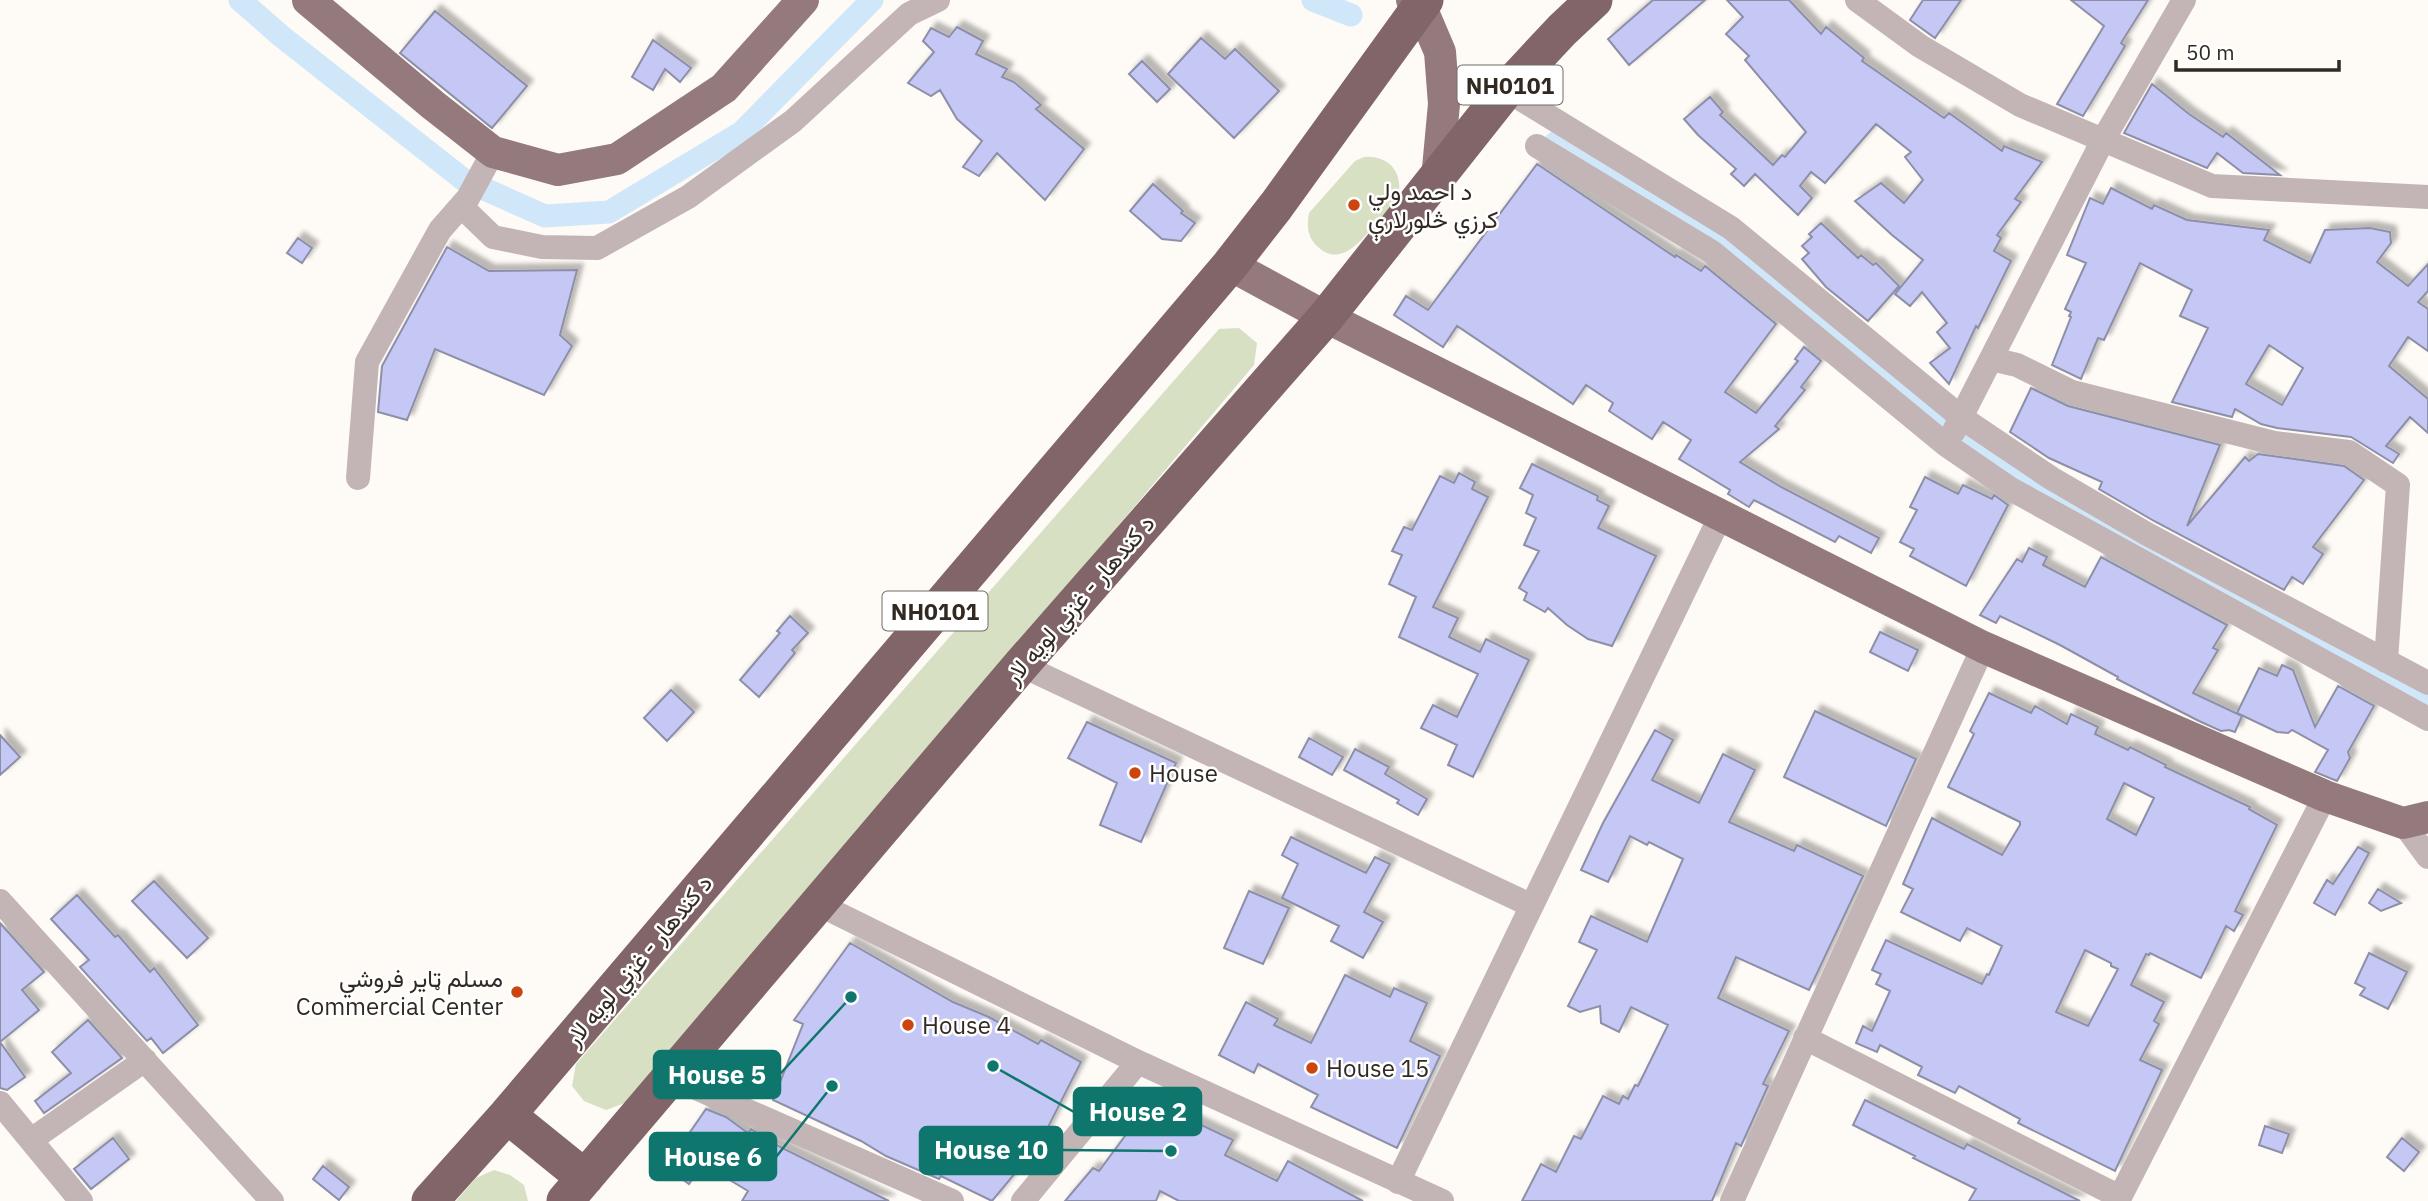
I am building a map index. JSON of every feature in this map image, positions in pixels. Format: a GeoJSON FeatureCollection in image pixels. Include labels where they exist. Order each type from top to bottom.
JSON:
{"type":"FeatureCollection","features":[{"type":"Feature","properties":{"kind":"highway","name":"د کندهار - غزني لويه لار"},"geometry":{"type":"LineString","coordinates":[[575,1189],[1021,665],[1326,317],[1506,90],[1594,0]]}},
{"type":"Feature","properties":{"kind":"highway","name":"د کندهار - غزني لويه لار"},"geometry":{"type":"LineString","coordinates":[[430,1201],[507,1115],[1230,265],[1276,206],[1419,2]]}},
{"type":"Feature","properties":{"kind":"highway"},"geometry":{"type":"LineString","coordinates":[[507,1115],[575,1189]]}},
{"type":"Feature","properties":{"kind":"main road"},"geometry":{"type":"LineString","coordinates":[[308,0],[433,105],[488,163],[558,170],[617,159],[723,88],[803,0]]}},
{"type":"Feature","properties":{"kind":"main road"},"geometry":{"type":"LineString","coordinates":[[1419,2],[1440,52],[1444,104],[1437,179]]}},
{"type":"Feature","properties":{"kind":"main road"},"geometry":{"type":"LineString","coordinates":[[1230,265],[1326,317],[1720,517],[1983,647],[2325,796],[2416,820]]}},
{"type":"Feature","properties":{"kind":"street"},"geometry":{"type":"LineString","coordinates":[[465,202],[493,237],[542,247],[597,248],[688,197],[793,121],[909,14],[938,0]]}},
{"type":"Feature","properties":{"kind":"street"},"geometry":{"type":"LineString","coordinates":[[1857,0],[1920,46],[2020,105],[2212,187],[2428,197]]}},
{"type":"Feature","properties":{"kind":"street"},"geometry":{"type":"LineString","coordinates":[[1945,444],[1961,421],[2104,139],[2184,0]]}},
{"type":"Feature","properties":{"kind":"street"},"geometry":{"type":"LineString","coordinates":[[1506,90],[1731,228],[1961,421],[2147,534],[2428,683]]}},
{"type":"Feature","properties":{"kind":"street"},"geometry":{"type":"LineString","coordinates":[[1537,146],[1712,253],[1945,444],[2010,488],[2428,719]]}},
{"type":"Feature","properties":{"kind":"street"},"geometry":{"type":"LineString","coordinates":[[358,478],[367,362],[440,230],[465,202],[488,163]]}},
{"type":"Feature","properties":{"kind":"street"},"geometry":{"type":"LineString","coordinates":[[1712,253],[1731,228]]}},
{"type":"Feature","properties":{"kind":"street"},"geometry":{"type":"LineString","coordinates":[[1991,359],[2017,365],[2072,392],[2274,443],[2349,452],[2398,485],[2386,661]]}},
{"type":"Feature","properties":{"kind":"street"},"geometry":{"type":"LineString","coordinates":[[1398,1182],[1720,517]]}},
{"type":"Feature","properties":{"kind":"street"},"geometry":{"type":"LineString","coordinates":[[1732,1201],[1983,647]]}},
{"type":"Feature","properties":{"kind":"street"},"geometry":{"type":"LineString","coordinates":[[1021,665],[1530,905]]}},
{"type":"Feature","properties":{"kind":"street"},"geometry":{"type":"LineString","coordinates":[[1805,1038],[2119,1199],[2325,796]]}},
{"type":"Feature","properties":{"kind":"street"},"geometry":{"type":"LineString","coordinates":[[2416,820],[2428,857]]}},
{"type":"Feature","properties":{"kind":"street"},"geometry":{"type":"LineString","coordinates":[[0,901],[272,1201]]}},
{"type":"Feature","properties":{"kind":"street"},"geometry":{"type":"LineString","coordinates":[[818,904],[1138,1062],[1442,1201]]}},
{"type":"Feature","properties":{"kind":"street"},"geometry":{"type":"LineString","coordinates":[[31,1139],[145,1060]]}},
{"type":"Feature","properties":{"kind":"street"},"geometry":{"type":"LineString","coordinates":[[1023,1201],[1138,1062]]}},
{"type":"Feature","properties":{"kind":"street"},"geometry":{"type":"LineString","coordinates":[[671,1077],[952,1201]]}},
{"type":"Feature","properties":{"kind":"street"},"geometry":{"type":"LineString","coordinates":[[0,1103],[80,1201]]}},
{"type":"Feature","properties":{"kind":"green space"},"geometry":{"type":"Polygon","coordinates":[[[1364,157],[1381,159],[1393,167],[1399,180],[1398,197],[1354,246],[1340,254],[1323,251],[1310,237],[1309,213],[1355,161],[1364,157]]]}},
{"type":"Feature","properties":{"kind":"green space"},"geometry":{"type":"Polygon","coordinates":[[[1239,328],[1257,343],[1254,365],[633,1100],[606,1110],[584,1101],[572,1086],[576,1064],[1219,329],[1239,328]]]}},
{"type":"Feature","properties":{"kind":"green space"},"geometry":{"type":"Polygon","coordinates":[[[494,1170],[510,1175],[524,1185],[528,1201],[456,1201],[476,1178],[494,1170]]]}},
{"type":"Feature","properties":{"kind":"building"},"geometry":{"type":"Polygon","coordinates":[[[1653,0],[1705,0],[1629,65],[1608,39],[1653,0]]]}},
{"type":"Feature","properties":{"kind":"building"},"geometry":{"type":"Polygon","coordinates":[[[1727,0],[1789,0],[1821,34],[1826,27],[1864,58],[1862,61],[1944,118],[1949,113],[2002,151],[2004,146],[2042,162],[2015,199],[2021,202],[1997,235],[2001,238],[1994,251],[2011,261],[1949,384],[1930,363],[1950,348],[1937,332],[1947,323],[1922,292],[1910,306],[1895,294],[1923,260],[1855,201],[1881,183],[1904,203],[1923,180],[1905,157],[1911,152],[1876,124],[1825,183],[1811,172],[1800,186],[1812,198],[1798,215],[1755,174],[1744,186],[1731,174],[1736,169],[1684,119],[1710,97],[1723,112],[1720,115],[1773,165],[1782,155],[1785,157],[1806,132],[1745,60],[1749,56],[1726,34],[1743,17],[1727,0]]]}},
{"type":"Feature","properties":{"kind":"building"},"geometry":{"type":"Polygon","coordinates":[[[1923,0],[1961,0],[1935,38],[1910,20],[1923,0]]]}},
{"type":"Feature","properties":{"kind":"building"},"geometry":{"type":"Polygon","coordinates":[[[2071,0],[2148,0],[2121,43],[2125,46],[2083,116],[2057,104],[2104,26],[2071,0]]]}},
{"type":"Feature","properties":{"kind":"building"},"geometry":{"type":"Polygon","coordinates":[[[435,11],[527,86],[492,128],[400,53],[435,11]]]}},
{"type":"Feature","properties":{"kind":"building"},"geometry":{"type":"Polygon","coordinates":[[[957,27],[983,41],[976,54],[1007,69],[1002,77],[1014,82],[1041,105],[1036,109],[1084,149],[1045,200],[997,153],[979,176],[963,167],[982,141],[957,119],[940,90],[931,96],[908,83],[934,52],[923,41],[931,28],[949,37],[957,27]]]}},
{"type":"Feature","properties":{"kind":"building"},"geometry":{"type":"Polygon","coordinates":[[[1201,38],[1225,59],[1235,49],[1279,91],[1234,138],[1168,74],[1201,38]]]}},
{"type":"Feature","properties":{"kind":"building"},"geometry":{"type":"Polygon","coordinates":[[[653,40],[691,68],[680,82],[665,69],[653,90],[632,77],[653,40]]]}},
{"type":"Feature","properties":{"kind":"building"},"geometry":{"type":"Polygon","coordinates":[[[1142,61],[1170,89],[1157,102],[1129,74],[1142,61]]]}},
{"type":"Feature","properties":{"kind":"building"},"geometry":{"type":"Polygon","coordinates":[[[2152,84],[2189,114],[2223,137],[2226,133],[2280,175],[2243,173],[2217,153],[2207,168],[2124,133],[2152,84]]]}},
{"type":"Feature","properties":{"kind":"building"},"geometry":{"type":"Polygon","coordinates":[[[1537,164],[1675,257],[1676,255],[1701,271],[1705,266],[1776,324],[1725,392],[1756,413],[1798,361],[1795,359],[1804,347],[1821,361],[1801,387],[1805,390],[1775,426],[1779,429],[1740,462],[1781,487],[1879,538],[1871,553],[1839,536],[1835,542],[1754,500],[1749,507],[1728,494],[1730,490],[1679,459],[1691,440],[1663,422],[1652,439],[1609,411],[1613,403],[1586,385],[1573,404],[1457,326],[1443,347],[1394,315],[1406,296],[1428,310],[1537,164]]]}},
{"type":"Feature","properties":{"kind":"building"},"geometry":{"type":"Polygon","coordinates":[[[1153,184],[1183,211],[1181,213],[1195,223],[1181,241],[1162,239],[1130,211],[1153,184]]]}},
{"type":"Feature","properties":{"kind":"building"},"geometry":{"type":"Polygon","coordinates":[[[2111,188],[2152,209],[2154,205],[2187,220],[2269,230],[2264,240],[2310,263],[2325,230],[2370,228],[2390,232],[2391,243],[2377,262],[2408,286],[2428,264],[2428,291],[2418,302],[2428,309],[2428,351],[2408,337],[2389,366],[2428,399],[2428,433],[2410,417],[2386,446],[2399,454],[2393,463],[2351,437],[2277,428],[2261,424],[2235,409],[2232,417],[2172,402],[2208,328],[2180,316],[2192,290],[2140,263],[2104,340],[2098,338],[2081,379],[2052,365],[2071,317],[2071,312],[2065,309],[2086,263],[2067,255],[2090,198],[2103,204],[2111,188]],[[2269,345],[2246,384],[2282,405],[2303,368],[2269,345]]]}},
{"type":"Feature","properties":{"kind":"building"},"geometry":{"type":"Polygon","coordinates":[[[1821,223],[1858,258],[1861,255],[1873,265],[1876,263],[1899,286],[1868,321],[1826,287],[1802,259],[1809,253],[1802,246],[1812,237],[1809,234],[1821,223]]]}},
{"type":"Feature","properties":{"kind":"building"},"geometry":{"type":"Polygon","coordinates":[[[298,238],[312,248],[302,263],[287,253],[298,238]]]}},
{"type":"Feature","properties":{"kind":"building"},"geometry":{"type":"Polygon","coordinates":[[[447,247],[489,271],[577,270],[560,335],[572,346],[544,395],[435,349],[407,420],[378,412],[382,366],[447,247]]]}},
{"type":"Feature","properties":{"kind":"building"},"geometry":{"type":"Polygon","coordinates":[[[2031,388],[2068,406],[2220,445],[2187,526],[2245,457],[2249,461],[2258,454],[2344,466],[2364,480],[2313,547],[2323,554],[2303,584],[2292,577],[2284,590],[2154,521],[2099,489],[2102,482],[2049,458],[2010,432],[2031,388]]]}},
{"type":"Feature","properties":{"kind":"building"},"geometry":{"type":"Polygon","coordinates":[[[1532,464],[1598,496],[1597,500],[1609,506],[1598,528],[1656,556],[1612,646],[1588,639],[1548,608],[1545,612],[1524,600],[1527,593],[1519,588],[1539,551],[1524,545],[1536,518],[1526,513],[1533,495],[1520,488],[1532,464]]]}},
{"type":"Feature","properties":{"kind":"building"},"geometry":{"type":"Polygon","coordinates":[[[1459,473],[1475,482],[1472,489],[1488,497],[1433,607],[1458,618],[1449,637],[1480,652],[1486,639],[1529,660],[1473,777],[1448,765],[1457,745],[1421,728],[1433,705],[1457,717],[1478,674],[1399,637],[1416,597],[1389,584],[1402,555],[1392,551],[1404,527],[1412,530],[1440,476],[1454,483],[1459,473]]]}},
{"type":"Feature","properties":{"kind":"building"},"geometry":{"type":"Polygon","coordinates":[[[1925,477],[1958,494],[1963,485],[1992,499],[1994,495],[2008,505],[1966,586],[1910,556],[1914,549],[1900,542],[1917,510],[1910,507],[1925,477]]]}},
{"type":"Feature","properties":{"kind":"building"},"geometry":{"type":"Polygon","coordinates":[[[2029,548],[2047,557],[2043,565],[2085,587],[2101,557],[2227,625],[2213,648],[2218,650],[2193,693],[2242,716],[2235,732],[2221,731],[2199,721],[2117,679],[2118,677],[2060,645],[2000,616],[1996,623],[1980,615],[2017,559],[2022,562],[2029,548]]]}},
{"type":"Feature","properties":{"kind":"building"},"geometry":{"type":"Polygon","coordinates":[[[790,616],[808,633],[792,650],[795,653],[759,697],[740,680],[780,633],[777,631],[790,616]]]}},
{"type":"Feature","properties":{"kind":"building"},"geometry":{"type":"Polygon","coordinates":[[[1880,632],[1918,650],[1908,671],[1870,652],[1880,632]]]}},
{"type":"Feature","properties":{"kind":"building"},"geometry":{"type":"Polygon","coordinates":[[[2282,665],[2293,670],[2315,727],[2338,686],[2374,706],[2348,752],[2350,758],[2337,781],[2315,772],[2328,750],[2292,730],[2288,733],[2277,732],[2237,713],[2259,668],[2277,676],[2282,665]]]}},
{"type":"Feature","properties":{"kind":"building"},"geometry":{"type":"Polygon","coordinates":[[[671,690],[694,712],[667,741],[644,718],[671,690]]]}},
{"type":"Feature","properties":{"kind":"building"},"geometry":{"type":"Polygon","coordinates":[[[1989,693],[2031,713],[2035,706],[2067,724],[2071,714],[2098,727],[2095,734],[2128,750],[2130,747],[2166,765],[2165,767],[2250,807],[2249,809],[2277,825],[2235,911],[2243,915],[2234,931],[2226,926],[2201,978],[2150,953],[2146,954],[2131,985],[2164,1002],[2154,1021],[2159,1024],[2140,1060],[2162,1070],[2115,1171],[2018,1123],[2020,1119],[1959,1086],[1955,1093],[1918,1075],[1922,1067],[1880,1045],[1877,1052],[1856,1043],[1863,1026],[1872,1031],[1890,991],[1876,984],[1881,974],[1872,970],[1886,940],[1982,984],[2002,946],[1967,928],[1960,941],[1901,912],[1913,889],[1903,884],[1932,818],[2002,855],[2020,825],[2020,822],[1948,787],[1974,734],[1970,731],[1989,693]],[[2124,783],[2107,819],[2136,835],[2154,798],[2124,783]],[[2085,950],[2056,1012],[2088,1026],[2118,969],[2085,950]]]}},
{"type":"Feature","properties":{"kind":"building"},"geometry":{"type":"Polygon","coordinates":[[[1815,711],[1916,759],[1886,826],[1784,777],[1815,711]]]}},
{"type":"Feature","properties":{"kind":"building","name":"House"},"geometry":{"type":"Polygon","coordinates":[[[1087,722],[1176,763],[1141,842],[1100,825],[1117,783],[1068,758],[1087,722]]]}},
{"type":"Feature","properties":{"kind":"building"},"geometry":{"type":"Polygon","coordinates":[[[1655,730],[1673,740],[1652,780],[1699,803],[1723,754],[1755,770],[1729,822],[1794,851],[1797,845],[1863,876],[1809,990],[1736,957],[1718,998],[1789,1031],[1763,1084],[1768,1086],[1741,1146],[1736,1143],[1712,1201],[1522,1201],[1541,1164],[1556,1172],[1574,1136],[1581,1139],[1603,1096],[1619,1104],[1623,1096],[1628,1099],[1635,1085],[1638,1086],[1668,1025],[1631,1007],[1619,1032],[1601,1023],[1600,1006],[1580,1012],[1568,1006],[1597,950],[1579,942],[1591,916],[1647,942],[1683,859],[1630,836],[1608,882],[1581,870],[1603,823],[1655,730]]]}},
{"type":"Feature","properties":{"kind":"building"},"geometry":{"type":"Polygon","coordinates":[[[0,735],[20,757],[0,775],[0,735]]]}},
{"type":"Feature","properties":{"kind":"building"},"geometry":{"type":"Polygon","coordinates":[[[1309,738],[1343,757],[1332,775],[1299,757],[1309,738]]]}},
{"type":"Feature","properties":{"kind":"building"},"geometry":{"type":"Polygon","coordinates":[[[1355,749],[1389,767],[1385,774],[1427,799],[1418,815],[1397,803],[1399,800],[1344,770],[1355,749]]]}},
{"type":"Feature","properties":{"kind":"building"},"geometry":{"type":"Polygon","coordinates":[[[1291,837],[1366,873],[1375,857],[1390,864],[1364,912],[1383,922],[1363,958],[1331,941],[1339,926],[1282,898],[1298,864],[1282,855],[1291,837]]]}},
{"type":"Feature","properties":{"kind":"building"},"geometry":{"type":"Polygon","coordinates":[[[2358,847],[2369,853],[2335,915],[2314,903],[2327,880],[2333,884],[2358,847]]]}},
{"type":"Feature","properties":{"kind":"building"},"geometry":{"type":"Polygon","coordinates":[[[154,881],[208,938],[187,958],[132,901],[154,881]]]}},
{"type":"Feature","properties":{"kind":"building"},"geometry":{"type":"Polygon","coordinates":[[[2378,889],[2401,903],[2381,911],[2369,903],[2378,889]]]}},
{"type":"Feature","properties":{"kind":"building"},"geometry":{"type":"Polygon","coordinates":[[[1249,891],[1289,908],[1263,964],[1224,948],[1249,891]]]}},
{"type":"Feature","properties":{"kind":"building"},"geometry":{"type":"Polygon","coordinates":[[[77,895],[115,937],[118,935],[150,972],[154,968],[198,1025],[163,1053],[151,1038],[147,1041],[80,967],[89,960],[51,919],[77,895]]]}},
{"type":"Feature","properties":{"kind":"building"},"geometry":{"type":"Polygon","coordinates":[[[0,923],[44,972],[22,990],[39,1010],[0,1042],[0,923]]]}},
{"type":"Feature","properties":{"kind":"building"},"geometry":{"type":"Polygon","coordinates":[[[850,943],[953,1002],[989,1017],[1038,1044],[1041,1040],[1081,1062],[1040,1143],[992,1201],[941,1176],[939,1179],[886,1156],[861,1141],[773,1100],[803,1024],[794,1020],[850,943]]]}},
{"type":"Feature","properties":{"kind":"building"},"geometry":{"type":"Polygon","coordinates":[[[2369,953],[2407,972],[2388,1009],[2360,995],[2365,988],[2355,983],[2369,953]]]}},
{"type":"Feature","properties":{"kind":"building"},"geometry":{"type":"Polygon","coordinates":[[[1345,975],[1390,997],[1394,988],[1427,1003],[1410,1041],[1440,1056],[1397,1148],[1311,1107],[1318,1095],[1258,1064],[1254,1073],[1219,1055],[1246,1002],[1278,1019],[1274,1025],[1311,1043],[1345,975]]]}},
{"type":"Feature","properties":{"kind":"building"},"geometry":{"type":"Polygon","coordinates":[[[88,1020],[122,1058],[44,1113],[35,1101],[71,1073],[52,1052],[88,1020]]]}},
{"type":"Feature","properties":{"kind":"building"},"geometry":{"type":"Polygon","coordinates":[[[0,1042],[25,1077],[7,1090],[0,1088],[0,1042]]]}},
{"type":"Feature","properties":{"kind":"building"},"geometry":{"type":"Polygon","coordinates":[[[1865,1100],[1964,1149],[1967,1144],[2080,1201],[1969,1201],[1976,1189],[1853,1125],[1865,1100]]]}},
{"type":"Feature","properties":{"kind":"building"},"geometry":{"type":"Polygon","coordinates":[[[1151,1101],[1233,1140],[1225,1155],[1277,1181],[1288,1161],[1363,1201],[1179,1201],[1160,1191],[1156,1201],[1065,1201],[1093,1168],[1099,1171],[1151,1101]]]}},
{"type":"Feature","properties":{"kind":"building"},"geometry":{"type":"Polygon","coordinates":[[[706,1109],[726,1117],[748,1133],[751,1129],[780,1147],[889,1201],[742,1201],[748,1191],[703,1164],[689,1184],[666,1167],[706,1109]]]}},
{"type":"Feature","properties":{"kind":"building"},"geometry":{"type":"Polygon","coordinates":[[[2265,1126],[2289,1134],[2282,1153],[2259,1145],[2265,1126]]]}},
{"type":"Feature","properties":{"kind":"building"},"geometry":{"type":"Polygon","coordinates":[[[113,1138],[129,1159],[91,1189],[74,1169],[113,1138]]]}},
{"type":"Feature","properties":{"kind":"building"},"geometry":{"type":"Polygon","coordinates":[[[2402,1138],[2419,1152],[2404,1171],[2387,1157],[2402,1138]]]}},
{"type":"Feature","properties":{"kind":"building"},"geometry":{"type":"Polygon","coordinates":[[[323,1166],[349,1187],[339,1200],[313,1179],[323,1166]]]}},
{"type":"Feature","properties":{"kind":"waterway"},"geometry":{"type":"LineString","coordinates":[[240,0],[281,36],[464,180],[545,216],[609,212],[742,132],[872,0]]}},
{"type":"Feature","properties":{"kind":"waterway"},"geometry":{"type":"LineString","coordinates":[[1313,0],[1351,15]]}},
{"type":"Feature","properties":{"kind":"waterway"},"geometry":{"type":"LineString","coordinates":[[1555,143],[1703,228],[1916,401],[2016,475],[2428,702]]}},
{"type":"Feature","properties":{"kind":"place","name":"د احمد ولي کرزي څلورلارې"},"geometry":{"type":"Point","coordinates":[1354,205]}},
{"type":"Feature","properties":{"kind":"place","name":"House"},"geometry":{"type":"Point","coordinates":[1135,773]}},
{"type":"Feature","properties":{"kind":"place","name":"مسلم ټایر فروشي Commercial Center"},"geometry":{"type":"Point","coordinates":[517,992]}},
{"type":"Feature","properties":{"kind":"place","name":"House 5"},"geometry":{"type":"Point","coordinates":[851,997]}},
{"type":"Feature","properties":{"kind":"place","name":"House 4"},"geometry":{"type":"Point","coordinates":[908,1025]}},
{"type":"Feature","properties":{"kind":"place","name":"House 2"},"geometry":{"type":"Point","coordinates":[993,1066]}},
{"type":"Feature","properties":{"kind":"place","name":"House 15"},"geometry":{"type":"Point","coordinates":[1312,1068]}},
{"type":"Feature","properties":{"kind":"place","name":"House 6"},"geometry":{"type":"Point","coordinates":[832,1086]}},
{"type":"Feature","properties":{"kind":"place","name":"House 10"},"geometry":{"type":"Point","coordinates":[1171,1151]}}]}
